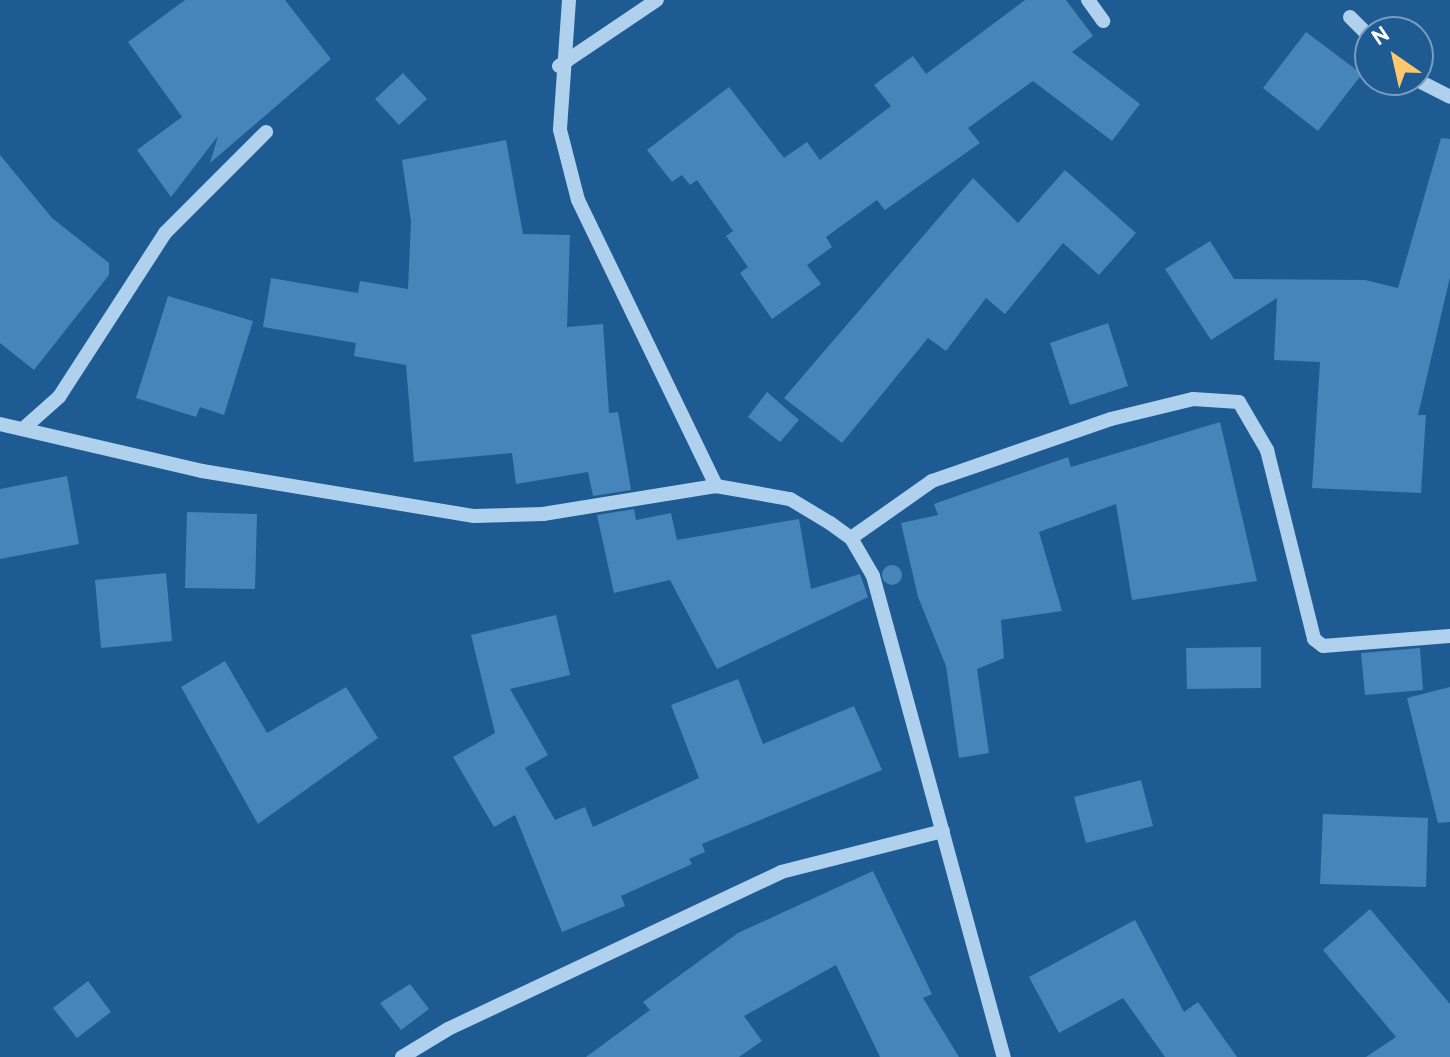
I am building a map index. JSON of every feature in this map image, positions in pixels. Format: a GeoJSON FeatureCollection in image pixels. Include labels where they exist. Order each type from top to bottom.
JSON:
{"type":"FeatureCollection","features":[{"type":"Feature","properties":{"kind":"street"},"geometry":{"type":"LineString","coordinates":[[569,0],[559,66],[560,130],[578,200],[716,486]]}},
{"type":"Feature","properties":{"kind":"street"},"geometry":{"type":"LineString","coordinates":[[559,66],[657,0]]}},
{"type":"Feature","properties":{"kind":"street"},"geometry":{"type":"LineString","coordinates":[[1088,0],[1103,21]]}},
{"type":"Feature","properties":{"kind":"street"},"geometry":{"type":"LineString","coordinates":[[1350,17],[1354,21]]}},
{"type":"Feature","properties":{"kind":"street"},"geometry":{"type":"LineString","coordinates":[[24,428],[59,397],[165,233],[266,132]]}},
{"type":"Feature","properties":{"kind":"street"},"geometry":{"type":"LineString","coordinates":[[851,538],[932,481],[1111,419],[1193,399],[1239,402],[1267,450],[1314,639],[1323,646],[1450,636]]}},
{"type":"Feature","properties":{"kind":"street"},"geometry":{"type":"LineString","coordinates":[[0,424],[202,471],[474,516],[543,514],[716,486],[790,499],[851,538],[873,576],[1004,1057]]}},
{"type":"Feature","properties":{"kind":"street"},"geometry":{"type":"LineString","coordinates":[[402,1057],[448,1029],[781,872],[943,831]]}},
{"type":"Feature","properties":{"kind":"building"},"geometry":{"type":"Polygon","coordinates":[[[185,0],[285,0],[331,59],[210,163],[218,136],[171,197],[137,150],[182,117],[128,42],[185,0]]]}},
{"type":"Feature","properties":{"kind":"building"},"geometry":{"type":"Polygon","coordinates":[[[1025,0],[1066,0],[1093,36],[1072,52],[1140,104],[1112,141],[1033,81],[968,128],[980,143],[885,210],[877,200],[826,237],[832,247],[807,265],[821,284],[772,319],[740,273],[748,267],[726,236],[733,231],[697,180],[690,185],[682,175],[672,182],[647,150],[729,87],[784,158],[807,142],[820,160],[891,106],[874,85],[913,56],[926,74],[1025,0]]]}},
{"type":"Feature","properties":{"kind":"building"},"geometry":{"type":"Polygon","coordinates":[[[1306,32],[1354,68],[1354,84],[1318,131],[1263,88],[1306,32]]]}},
{"type":"Feature","properties":{"kind":"building"},"geometry":{"type":"Polygon","coordinates":[[[403,73],[427,99],[399,125],[375,99],[403,73]]]}},
{"type":"Feature","properties":{"kind":"building"},"geometry":{"type":"Polygon","coordinates":[[[1441,138],[1450,139],[1450,277],[1418,415],[1426,415],[1421,493],[1312,488],[1320,362],[1274,360],[1277,298],[1211,340],[1165,269],[1210,241],[1234,279],[1365,280],[1398,288],[1441,138]]]}},
{"type":"Feature","properties":{"kind":"building"},"geometry":{"type":"Polygon","coordinates":[[[506,140],[523,234],[570,235],[567,327],[603,324],[609,413],[618,412],[631,490],[593,496],[588,472],[516,484],[512,453],[414,462],[406,365],[354,356],[356,343],[263,327],[271,278],[358,293],[360,281],[408,289],[411,221],[402,160],[506,140]]]}},
{"type":"Feature","properties":{"kind":"building"},"geometry":{"type":"Polygon","coordinates":[[[0,155],[52,218],[109,263],[109,275],[34,370],[0,343],[0,155]]]}},
{"type":"Feature","properties":{"kind":"building"},"geometry":{"type":"Polygon","coordinates":[[[1065,170],[1136,233],[1099,275],[1063,243],[1005,314],[986,298],[946,351],[928,338],[842,443],[784,398],[973,178],[1018,223],[1065,170]]]}},
{"type":"Feature","properties":{"kind":"building"},"geometry":{"type":"Polygon","coordinates":[[[168,296],[253,321],[224,415],[200,407],[196,417],[136,398],[168,296]]]}},
{"type":"Feature","properties":{"kind":"building"},"geometry":{"type":"Polygon","coordinates":[[[1108,323],[1128,386],[1070,405],[1050,343],[1108,323]]]}},
{"type":"Feature","properties":{"kind":"building"},"geometry":{"type":"Polygon","coordinates":[[[767,392],[799,420],[780,442],[748,417],[767,392]]]}},
{"type":"Feature","properties":{"kind":"building"},"geometry":{"type":"Polygon","coordinates":[[[1220,422],[1257,581],[1132,600],[1116,504],[1039,532],[1062,611],[1001,620],[1004,658],[977,669],[989,753],[959,758],[946,666],[918,597],[901,523],[938,515],[934,504],[1068,457],[1071,467],[1220,422]]]}},
{"type":"Feature","properties":{"kind":"building"},"geometry":{"type":"Polygon","coordinates":[[[67,476],[79,544],[0,559],[0,489],[67,476]]]}},
{"type":"Feature","properties":{"kind":"building"},"geometry":{"type":"Polygon","coordinates":[[[634,509],[636,520],[671,513],[677,540],[799,519],[811,589],[860,574],[868,597],[717,669],[670,580],[614,593],[597,515],[634,509]]]}},
{"type":"Feature","properties":{"kind":"building"},"geometry":{"type":"Polygon","coordinates":[[[187,512],[257,514],[255,589],[185,588],[187,512]]]}},
{"type":"Feature","properties":{"kind":"building"},"geometry":{"type":"Polygon","coordinates":[[[888,565],[896,565],[902,575],[896,585],[888,585],[882,579],[882,571],[888,565]]]}},
{"type":"Feature","properties":{"kind":"building"},"geometry":{"type":"Polygon","coordinates":[[[166,573],[172,641],[101,648],[95,580],[166,573]]]}},
{"type":"Feature","properties":{"kind":"building"},"geometry":{"type":"Polygon","coordinates":[[[556,615],[570,675],[510,689],[548,755],[525,768],[555,820],[585,807],[593,827],[699,778],[671,705],[738,679],[763,744],[854,706],[882,770],[702,844],[705,852],[689,859],[692,864],[621,896],[625,906],[562,932],[515,815],[494,827],[453,757],[495,733],[471,635],[556,615]]]}},
{"type":"Feature","properties":{"kind":"building"},"geometry":{"type":"Polygon","coordinates":[[[1261,647],[1261,688],[1187,689],[1186,648],[1261,647]]]}},
{"type":"Feature","properties":{"kind":"building"},"geometry":{"type":"Polygon","coordinates":[[[1420,648],[1423,690],[1365,695],[1361,653],[1420,648]]]}},
{"type":"Feature","properties":{"kind":"building"},"geometry":{"type":"Polygon","coordinates":[[[225,661],[267,733],[346,687],[378,738],[258,824],[181,687],[225,661]]]}},
{"type":"Feature","properties":{"kind":"building"},"geometry":{"type":"Polygon","coordinates":[[[1450,687],[1450,822],[1438,823],[1407,698],[1450,687]]]}},
{"type":"Feature","properties":{"kind":"building"},"geometry":{"type":"Polygon","coordinates":[[[1141,780],[1153,826],[1086,843],[1074,797],[1141,780]]]}},
{"type":"Feature","properties":{"kind":"building"},"geometry":{"type":"Polygon","coordinates":[[[1323,814],[1428,818],[1426,887],[1320,884],[1323,814]]]}},
{"type":"Feature","properties":{"kind":"building"},"geometry":{"type":"Polygon","coordinates":[[[873,871],[932,994],[923,998],[959,1057],[880,1057],[836,965],[744,1016],[762,1041],[739,1057],[586,1057],[650,1010],[643,1002],[738,933],[873,871]]]}},
{"type":"Feature","properties":{"kind":"building"},"geometry":{"type":"Polygon","coordinates":[[[1370,909],[1450,1004],[1450,1057],[1366,1057],[1396,1037],[1323,950],[1370,909]]]}},
{"type":"Feature","properties":{"kind":"building"},"geometry":{"type":"Polygon","coordinates":[[[1135,920],[1184,1012],[1198,1002],[1237,1057],[1165,1057],[1123,998],[1059,1033],[1029,977],[1135,920]]]}},
{"type":"Feature","properties":{"kind":"building"},"geometry":{"type":"Polygon","coordinates":[[[88,981],[111,1012],[77,1038],[53,1008],[88,981]]]}},
{"type":"Feature","properties":{"kind":"building"},"geometry":{"type":"Polygon","coordinates":[[[410,984],[429,1009],[401,1030],[380,1003],[410,984]]]}}]}
